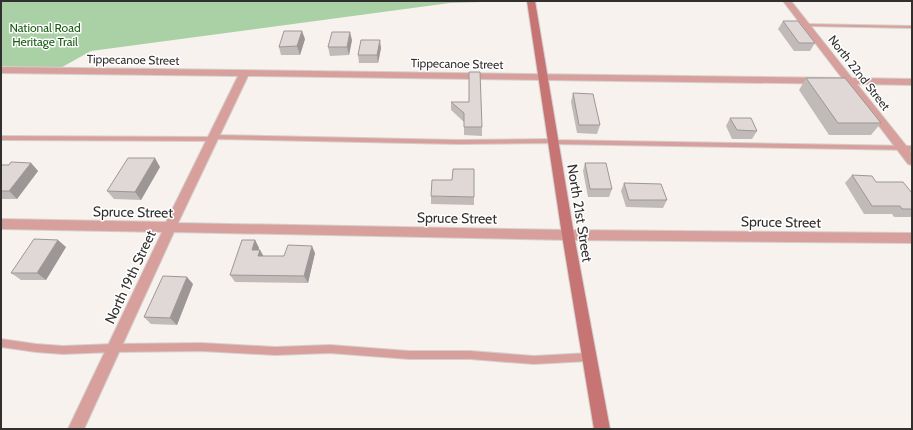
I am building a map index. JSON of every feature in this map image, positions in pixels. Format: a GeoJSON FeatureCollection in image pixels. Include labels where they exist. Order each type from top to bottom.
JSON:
{"type":"FeatureCollection","features":[{"type":"Feature","properties":{"kind":"street","name":"North 21st Street"},"geometry":{"type":"LineString","coordinates":[[530,1],[568,235],[602,429]]}},
{"type":"Feature","properties":{"kind":"street","name":"North 22nd Street"},"geometry":{"type":"LineString","coordinates":[[787,1],[912,161]]}},
{"type":"Feature","properties":{"kind":"street","name":"Tippecanoe Street"},"geometry":{"type":"LineString","coordinates":[[1,70],[912,82]]}},
{"type":"Feature","properties":{"kind":"street","name":"North 19th Street"},"geometry":{"type":"LineString","coordinates":[[76,429],[170,227],[244,74]]}},
{"type":"Feature","properties":{"kind":"street","name":"Spruce Street"},"geometry":{"type":"LineString","coordinates":[[1,224],[568,235],[912,238]]}},
{"type":"Feature","properties":{"kind":"lane"},"geometry":{"type":"LineString","coordinates":[[806,25],[912,27]]}},
{"type":"Feature","properties":{"kind":"lane"},"geometry":{"type":"LineString","coordinates":[[1,138],[372,139],[458,142],[553,142],[912,148]]}},
{"type":"Feature","properties":{"kind":"lane"},"geometry":{"type":"LineString","coordinates":[[1,343],[63,350],[201,347],[275,351],[330,348],[409,355],[470,355],[534,360],[589,358]]}},
{"type":"Feature","properties":{"kind":"green space","name":"National Road Heritage Trail"},"geometry":{"type":"Polygon","coordinates":[[[1,1],[521,1],[450,3],[91,51],[55,71],[1,70],[1,1]]]}},
{"type":"Feature","properties":{"kind":"building"},"geometry":{"type":"Polygon","coordinates":[[[783,21],[798,21],[815,43],[799,43],[783,21]]]}},
{"type":"Feature","properties":{"kind":"building"},"geometry":{"type":"Polygon","coordinates":[[[284,31],[302,31],[297,46],[279,47],[284,31]]]}},
{"type":"Feature","properties":{"kind":"building"},"geometry":{"type":"Polygon","coordinates":[[[332,32],[350,32],[347,47],[328,47],[332,32]]]}},
{"type":"Feature","properties":{"kind":"building"},"geometry":{"type":"Polygon","coordinates":[[[361,40],[380,40],[377,55],[358,55],[361,40]]]}},
{"type":"Feature","properties":{"kind":"building"},"geometry":{"type":"Polygon","coordinates":[[[469,72],[480,72],[482,127],[464,127],[464,113],[451,102],[469,102],[469,72]]]}},
{"type":"Feature","properties":{"kind":"building"},"geometry":{"type":"Polygon","coordinates":[[[806,78],[845,78],[881,123],[838,123],[806,78]]]}},
{"type":"Feature","properties":{"kind":"building"},"geometry":{"type":"Polygon","coordinates":[[[573,93],[593,94],[600,125],[579,125],[573,93]]]}},
{"type":"Feature","properties":{"kind":"building"},"geometry":{"type":"Polygon","coordinates":[[[730,118],[751,118],[757,131],[737,130],[730,118]]]}},
{"type":"Feature","properties":{"kind":"building"},"geometry":{"type":"Polygon","coordinates":[[[128,158],[155,158],[135,192],[107,191],[128,158]]]}},
{"type":"Feature","properties":{"kind":"building"},"geometry":{"type":"Polygon","coordinates":[[[11,162],[31,163],[9,191],[1,191],[1,165],[9,165],[11,162]]]}},
{"type":"Feature","properties":{"kind":"building"},"geometry":{"type":"Polygon","coordinates":[[[585,163],[606,163],[612,189],[590,189],[585,163]]]}},
{"type":"Feature","properties":{"kind":"building"},"geometry":{"type":"Polygon","coordinates":[[[453,169],[474,169],[474,197],[431,196],[432,180],[452,180],[453,169]]]}},
{"type":"Feature","properties":{"kind":"building"},"geometry":{"type":"Polygon","coordinates":[[[852,175],[872,176],[876,182],[903,182],[912,193],[912,209],[902,209],[900,206],[872,206],[852,175]]]}},
{"type":"Feature","properties":{"kind":"building"},"geometry":{"type":"Polygon","coordinates":[[[624,183],[661,184],[667,200],[629,200],[624,183]]]}},
{"type":"Feature","properties":{"kind":"building"},"geometry":{"type":"Polygon","coordinates":[[[34,239],[58,240],[37,273],[11,273],[34,239]]]}},
{"type":"Feature","properties":{"kind":"building"},"geometry":{"type":"Polygon","coordinates":[[[242,240],[255,240],[252,250],[260,250],[258,256],[284,256],[288,245],[312,246],[304,276],[230,275],[242,240]]]}},
{"type":"Feature","properties":{"kind":"building"},"geometry":{"type":"Polygon","coordinates":[[[163,276],[187,277],[170,318],[144,317],[163,276]]]}}]}
